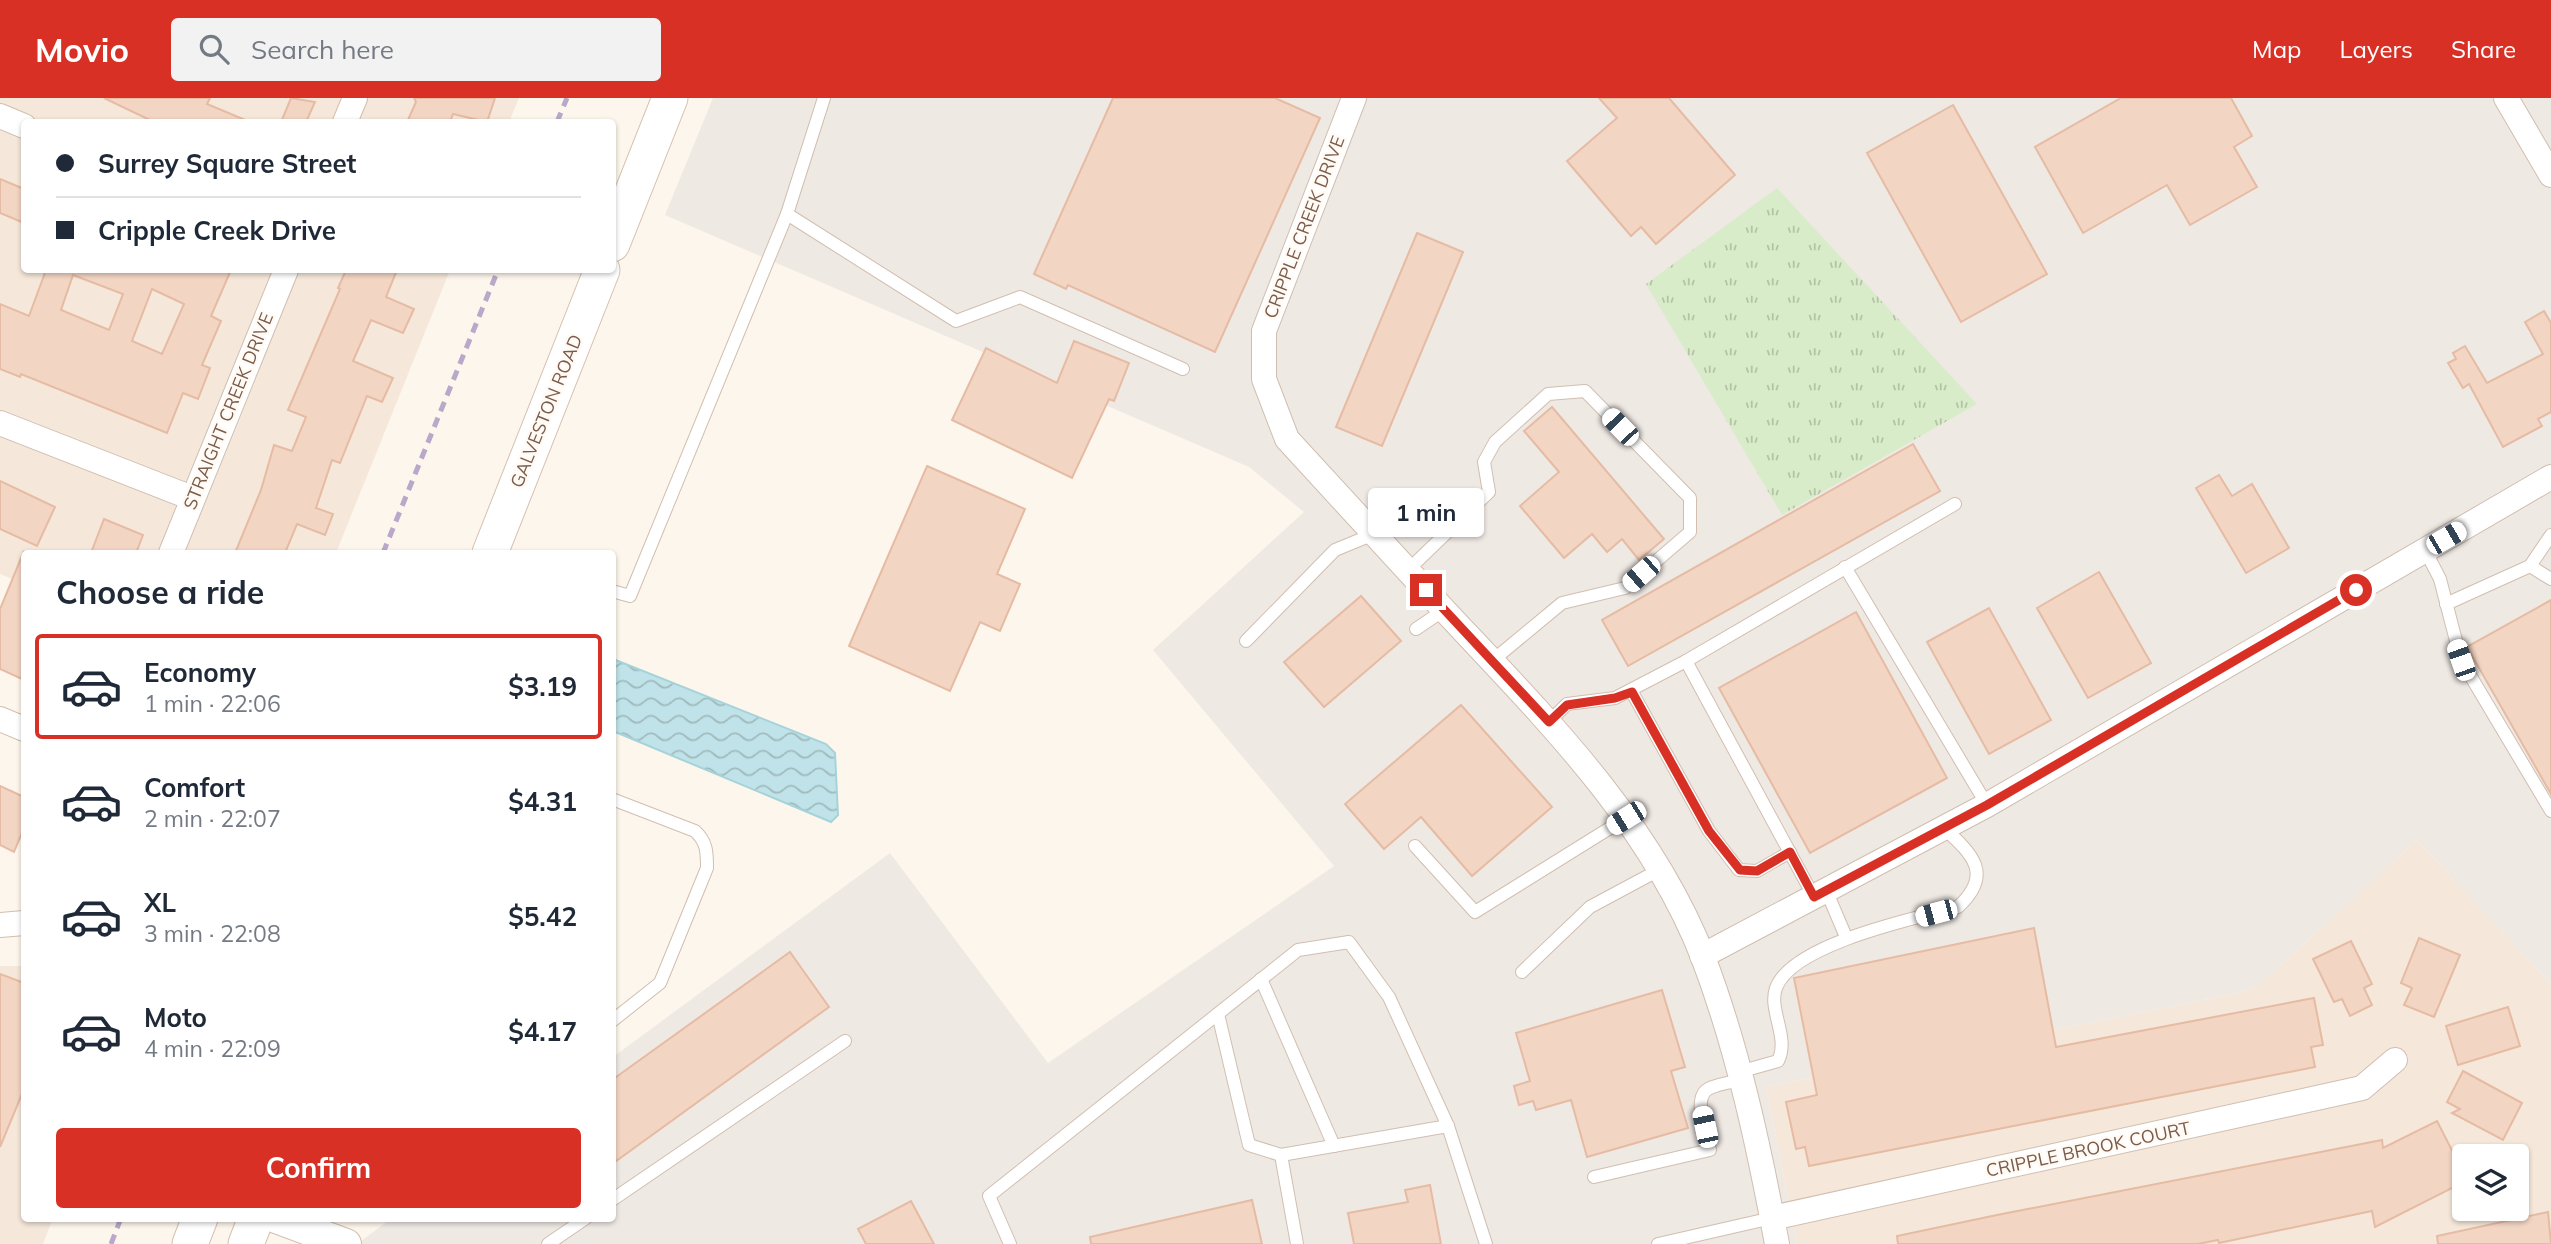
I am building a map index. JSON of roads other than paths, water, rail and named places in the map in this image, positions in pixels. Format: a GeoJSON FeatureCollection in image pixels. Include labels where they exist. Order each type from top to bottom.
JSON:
{"type":"FeatureCollection","features":[{"type":"Feature","properties":{"kind":"main road"},"geometry":{"type":"LineString","coordinates":[[616,234],[670,98]]}},
{"type":"Feature","properties":{"kind":"main road","name":"GALVESTON ROAD"},"geometry":{"type":"LineString","coordinates":[[491,550],[601,273]]}},
{"type":"Feature","properties":{"kind":"main road"},"geometry":{"type":"LineString","coordinates":[[190,1244],[199,1222]]}},
{"type":"Feature","properties":{"kind":"main road"},"geometry":{"type":"LineString","coordinates":[[246,1244],[254,1222]]}},
{"type":"Feature","properties":{"kind":"street"},"geometry":{"type":"LineString","coordinates":[[346,119],[355,98]]}},
{"type":"Feature","properties":{"kind":"street","name":"CRIPPLE CREEK DRIVE"},"geometry":{"type":"LineString","coordinates":[[1354,98],[1264,331],[1264,379],[1287,439],[1549,722],[1626,818],[1659,870],[1702,956],[1741,1076],[1777,1244]]}},
{"type":"Feature","properties":{"kind":"street"},"geometry":{"type":"LineString","coordinates":[[2506,98],[2551,174]]}},
{"type":"Feature","properties":{"kind":"street"},"geometry":{"type":"LineString","coordinates":[[0,117],[21,125]]}},
{"type":"Feature","properties":{"kind":"street","name":"STRAIGHT CREEK DRIVE"},"geometry":{"type":"LineString","coordinates":[[172,550],[285,273]]}},
{"type":"Feature","properties":{"kind":"street"},"geometry":{"type":"LineString","coordinates":[[0,423],[192,498]]}},
{"type":"Feature","properties":{"kind":"street"},"geometry":{"type":"LineString","coordinates":[[1702,956],[1987,805],[2551,477]]}},
{"type":"Feature","properties":{"kind":"street"},"geometry":{"type":"LineString","coordinates":[[0,719],[21,728]]}},
{"type":"Feature","properties":{"kind":"street"},"geometry":{"type":"LineString","coordinates":[[0,925],[21,923]]}},
{"type":"Feature","properties":{"kind":"street","name":"CRIPPLE BROOK COURT"},"geometry":{"type":"LineString","coordinates":[[1772,1218],[2362,1088],[2395,1060]]}},
{"type":"Feature","properties":{"kind":"street"},"geometry":{"type":"LineString","coordinates":[[289,1222],[335,1236]]}},
{"type":"Feature","properties":{"kind":"lane"},"geometry":{"type":"LineString","coordinates":[[616,592],[630,596],[787,214],[824,98]]}},
{"type":"Feature","properties":{"kind":"lane"},"geometry":{"type":"LineString","coordinates":[[787,214],[956,321],[1020,297],[1183,369]]}},
{"type":"Feature","properties":{"kind":"lane"},"geometry":{"type":"LineString","coordinates":[[1408,570],[1489,492],[1484,462],[1495,442],[1548,394],[1586,391],[1690,498],[1690,532],[1625,588],[1562,603],[1492,661]]}},
{"type":"Feature","properties":{"kind":"lane"},"geometry":{"type":"LineString","coordinates":[[1549,722],[1567,705],[1615,698],[1632,692],[1955,504]]}},
{"type":"Feature","properties":{"kind":"lane"},"geometry":{"type":"LineString","coordinates":[[1246,641],[1335,551],[1374,534]]}},
{"type":"Feature","properties":{"kind":"lane"},"geometry":{"type":"LineString","coordinates":[[2446,604],[2530,566],[2551,536]]}},
{"type":"Feature","properties":{"kind":"lane"},"geometry":{"type":"LineString","coordinates":[[2424,550],[2440,579],[2461,660],[2551,811]]}},
{"type":"Feature","properties":{"kind":"lane"},"geometry":{"type":"LineString","coordinates":[[2530,566],[2551,579]]}},
{"type":"Feature","properties":{"kind":"lane"},"geometry":{"type":"LineString","coordinates":[[1844,567],[1987,805]]}},
{"type":"Feature","properties":{"kind":"lane"},"geometry":{"type":"LineString","coordinates":[[1416,629],[1444,610]]}},
{"type":"Feature","properties":{"kind":"lane"},"geometry":{"type":"LineString","coordinates":[[1686,661],[1790,852],[1820,893],[1846,937]]}},
{"type":"Feature","properties":{"kind":"lane"},"geometry":{"type":"LineString","coordinates":[[1632,692],[1709,831],[1740,870],[1757,871],[1790,852]]}},
{"type":"Feature","properties":{"kind":"lane"},"geometry":{"type":"LineString","coordinates":[[616,801],[695,831],[703,839],[707,851],[707,868],[660,983],[616,1018]]}},
{"type":"Feature","properties":{"kind":"lane"},"geometry":{"type":"LineString","coordinates":[[1415,846],[1475,912],[1626,818]]}},
{"type":"Feature","properties":{"kind":"lane"},"geometry":{"type":"LineString","coordinates":[[1594,1177],[1710,1150],[1700,1104],[1703,1095],[1708,1089],[1778,1061],[1783,1051],[1775,990],[1781,978],[1846,937],[1958,907],[1971,895],[1978,878],[1976,864],[1971,853],[1944,828]]}},
{"type":"Feature","properties":{"kind":"lane"},"geometry":{"type":"LineString","coordinates":[[1522,972],[1590,907],[1659,870]]}},
{"type":"Feature","properties":{"kind":"lane"},"geometry":{"type":"LineString","coordinates":[[1010,1244],[989,1196],[1298,950],[1349,942],[1390,998],[1448,1126],[1486,1244]]}},
{"type":"Feature","properties":{"kind":"lane"},"geometry":{"type":"LineString","coordinates":[[1261,979],[1334,1146]]}},
{"type":"Feature","properties":{"kind":"lane"},"geometry":{"type":"LineString","coordinates":[[1218,1014],[1249,1145],[1281,1155],[1448,1126]]}},
{"type":"Feature","properties":{"kind":"lane"},"geometry":{"type":"LineString","coordinates":[[616,1197],[845,1041]]}},
{"type":"Feature","properties":{"kind":"lane"},"geometry":{"type":"LineString","coordinates":[[1281,1155],[1297,1244]]}},
{"type":"Feature","properties":{"kind":"lane"},"geometry":{"type":"LineString","coordinates":[[1658,1244],[1772,1218]]}},
{"type":"Feature","properties":{"kind":"lane"},"geometry":{"type":"LineString","coordinates":[[548,1244],[580,1222]]}},
{"type":"Feature","properties":{"kind":"water"},"geometry":{"type":"Polygon","coordinates":[[[616,660],[826,744],[835,753],[838,815],[831,822],[616,732],[616,660]]]}},
{"type":"Feature","properties":{"kind":"railway"},"geometry":{"type":"LineString","coordinates":[[558,119],[567,98]]}},
{"type":"Feature","properties":{"kind":"railway"},"geometry":{"type":"LineString","coordinates":[[384,550],[497,273]]}},
{"type":"Feature","properties":{"kind":"railway"},"geometry":{"type":"LineString","coordinates":[[111,1244],[119,1222]]}}]}
